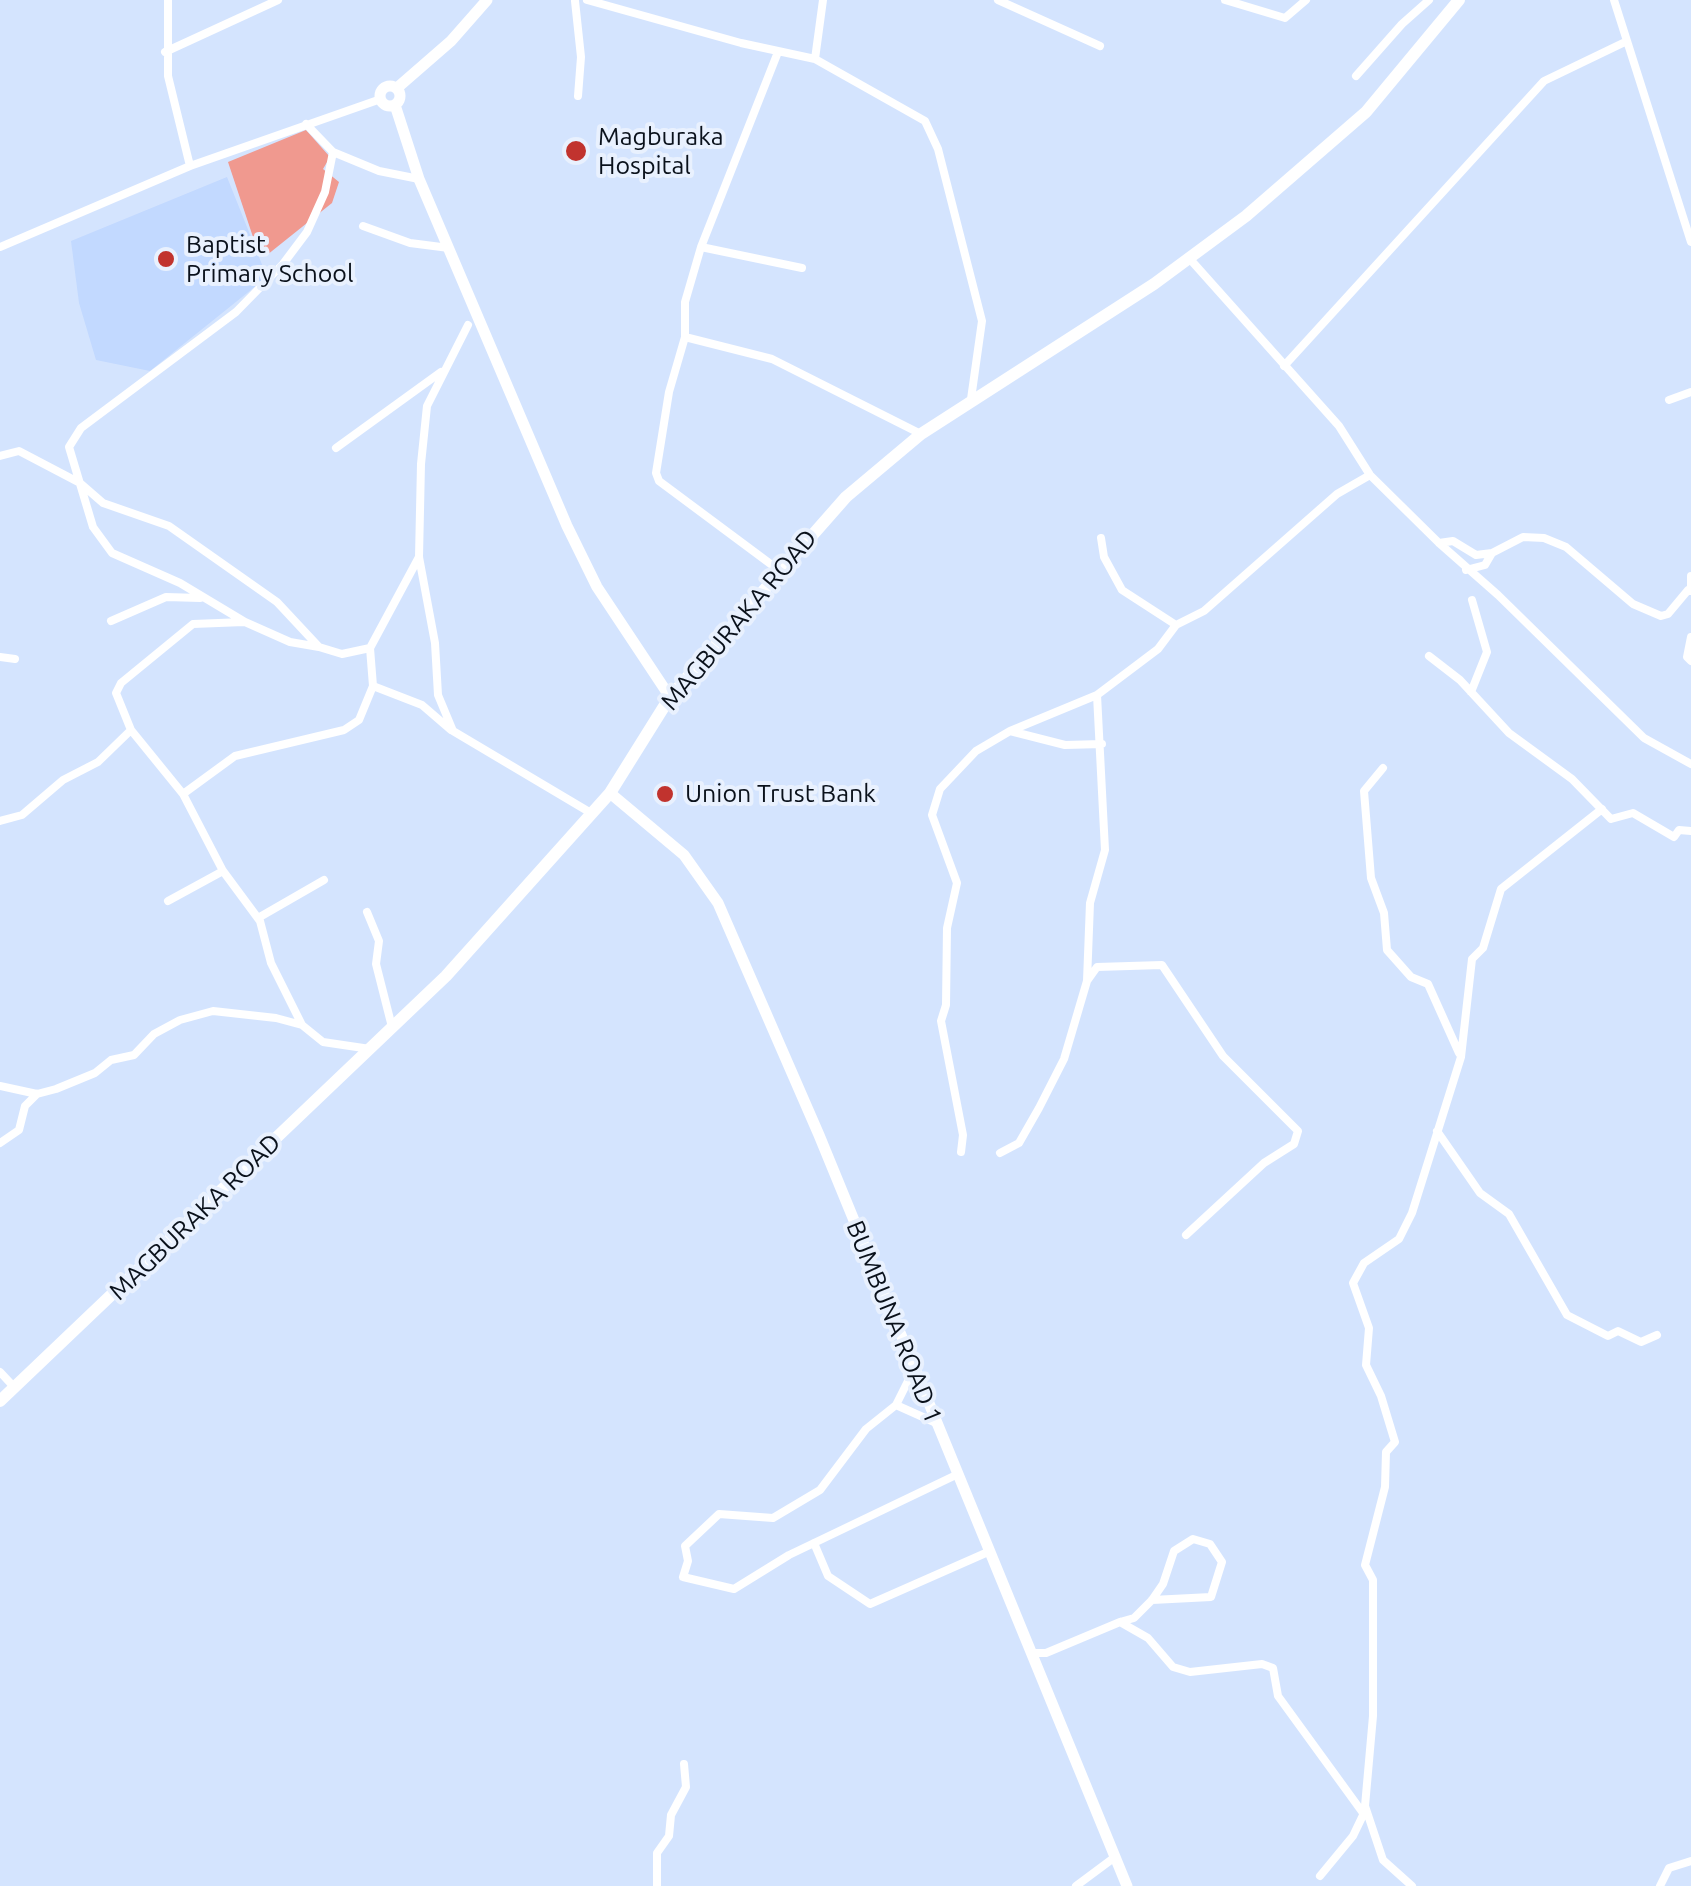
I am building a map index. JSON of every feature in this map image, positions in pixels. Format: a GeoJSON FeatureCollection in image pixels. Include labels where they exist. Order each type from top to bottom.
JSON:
{"type":"FeatureCollection","features":[{"type":"Feature","properties":{"kind":"main road"},"geometry":{"type":"LineString","coordinates":[[395,106],[378,100],[384,88],[396,88],[451,40],[486,0]]}},
{"type":"Feature","properties":{"kind":"main road","name":"MAGBURAKA ROAD"},"geometry":{"type":"LineString","coordinates":[[0,1401],[4,1378],[370,1050],[494,924],[610,794],[670,696],[846,497],[921,434],[1189,258],[1246,216],[1366,112],[1453,2]]}},
{"type":"Feature","properties":{"kind":"main road"},"geometry":{"type":"LineString","coordinates":[[396,88],[400,97],[395,106],[419,179],[596,588],[670,696]]}},
{"type":"Feature","properties":{"kind":"main road","name":"BUMBUNA ROAD 1"},"geometry":{"type":"LineString","coordinates":[[610,794],[684,855],[718,903],[819,1135],[1127,1886]]}},
{"type":"Feature","properties":{"kind":"street"},"geometry":{"type":"LineString","coordinates":[[168,0],[164,52],[190,166]]}},
{"type":"Feature","properties":{"kind":"street"},"geometry":{"type":"LineString","coordinates":[[164,52],[278,0]]}},
{"type":"Feature","properties":{"kind":"street"},"geometry":{"type":"LineString","coordinates":[[578,96],[573,0],[586,0],[815,59],[926,121],[938,148],[982,321],[970,400]]}},
{"type":"Feature","properties":{"kind":"street"},"geometry":{"type":"LineString","coordinates":[[815,59],[823,0]]}},
{"type":"Feature","properties":{"kind":"street"},"geometry":{"type":"LineString","coordinates":[[998,0],[1100,46]]}},
{"type":"Feature","properties":{"kind":"street"},"geometry":{"type":"LineString","coordinates":[[1225,0],[1285,18],[1306,0]]}},
{"type":"Feature","properties":{"kind":"street"},"geometry":{"type":"LineString","coordinates":[[1356,76],[1429,0]]}},
{"type":"Feature","properties":{"kind":"street"},"geometry":{"type":"LineString","coordinates":[[1614,0],[1691,242]]}},
{"type":"Feature","properties":{"kind":"street"},"geometry":{"type":"LineString","coordinates":[[1284,366],[1544,80],[1626,42]]}},
{"type":"Feature","properties":{"kind":"street"},"geometry":{"type":"LineString","coordinates":[[778,52],[701,247],[685,302],[685,337],[656,463],[659,482],[780,570]]}},
{"type":"Feature","properties":{"kind":"street"},"geometry":{"type":"LineString","coordinates":[[0,247],[190,166],[378,100]]}},
{"type":"Feature","properties":{"kind":"street"},"geometry":{"type":"LineString","coordinates":[[306,124],[333,152],[379,171],[419,179]]}},
{"type":"Feature","properties":{"kind":"street"},"geometry":{"type":"LineString","coordinates":[[333,152],[325,192],[307,232],[283,264],[236,312],[82,428],[69,447],[93,526],[112,552],[180,582],[245,622],[290,642],[342,654],[370,648]]}},
{"type":"Feature","properties":{"kind":"street"},"geometry":{"type":"LineString","coordinates":[[363,226],[410,243],[449,248]]}},
{"type":"Feature","properties":{"kind":"street"},"geometry":{"type":"LineString","coordinates":[[701,247],[802,268]]}},
{"type":"Feature","properties":{"kind":"street"},"geometry":{"type":"LineString","coordinates":[[1189,258],[1339,426],[1370,474],[1438,543],[1498,595],[1644,738],[1691,764]]}},
{"type":"Feature","properties":{"kind":"street"},"geometry":{"type":"LineString","coordinates":[[453,731],[438,696],[435,643],[419,557],[427,406],[468,325]]}},
{"type":"Feature","properties":{"kind":"street"},"geometry":{"type":"LineString","coordinates":[[685,337],[772,359],[921,434]]}},
{"type":"Feature","properties":{"kind":"street"},"geometry":{"type":"LineString","coordinates":[[336,448],[441,372]]}},
{"type":"Feature","properties":{"kind":"street"},"geometry":{"type":"LineString","coordinates":[[410,391],[427,406]]}},
{"type":"Feature","properties":{"kind":"street"},"geometry":{"type":"LineString","coordinates":[[1669,400],[1691,392]]}},
{"type":"Feature","properties":{"kind":"street"},"geometry":{"type":"LineString","coordinates":[[0,456],[18,451],[80,483],[103,503],[186,536],[277,602],[319,647]]}},
{"type":"Feature","properties":{"kind":"street"},"geometry":{"type":"LineString","coordinates":[[961,1152],[963,1135],[940,1021],[946,1006],[947,928],[957,883],[932,814],[940,789],[976,751],[1010,730],[1097,695],[1158,649],[1176,625],[1204,611],[1337,494],[1370,474]]}},
{"type":"Feature","properties":{"kind":"street"},"geometry":{"type":"LineString","coordinates":[[1438,543],[1453,541],[1476,554],[1492,554],[1523,537],[1544,538],[1566,547],[1633,604],[1660,616],[1668,614],[1689,590]]}},
{"type":"Feature","properties":{"kind":"street"},"geometry":{"type":"LineString","coordinates":[[1101,538],[1104,557],[1122,590],[1176,625]]}},
{"type":"Feature","properties":{"kind":"street"},"geometry":{"type":"LineString","coordinates":[[1466,570],[1485,565],[1492,554]]}},
{"type":"Feature","properties":{"kind":"street"},"geometry":{"type":"LineString","coordinates":[[182,794],[235,756],[344,730],[359,720],[373,686],[370,648],[419,557]]}},
{"type":"Feature","properties":{"kind":"street"},"geometry":{"type":"LineString","coordinates":[[1691,576],[1691,605]]}},
{"type":"Feature","properties":{"kind":"street"},"geometry":{"type":"LineString","coordinates":[[111,621],[166,597],[193,595],[208,601]]}},
{"type":"Feature","properties":{"kind":"street"},"geometry":{"type":"LineString","coordinates":[[1471,692],[1487,652],[1472,600]]}},
{"type":"Feature","properties":{"kind":"street"},"geometry":{"type":"LineString","coordinates":[[245,622],[193,624],[121,683],[116,693],[131,730],[182,794],[223,871],[258,918],[271,963],[302,1025],[323,1042],[370,1050]]}},
{"type":"Feature","properties":{"kind":"street"},"geometry":{"type":"LineString","coordinates":[[1691,637],[1686,657],[1691,661]]}},
{"type":"Feature","properties":{"kind":"street"},"geometry":{"type":"LineString","coordinates":[[1430,656],[1509,733],[1572,779],[1617,820],[1633,814],[1674,837],[1679,830],[1691,831]]}},
{"type":"Feature","properties":{"kind":"street"},"geometry":{"type":"LineString","coordinates":[[0,657],[15,659]]}},
{"type":"Feature","properties":{"kind":"street"},"geometry":{"type":"LineString","coordinates":[[373,686],[422,706],[453,731],[590,813]]}},
{"type":"Feature","properties":{"kind":"street"},"geometry":{"type":"LineString","coordinates":[[1000,1153],[1019,1143],[1064,1059],[1087,982],[1090,903],[1106,850],[1097,695]]}},
{"type":"Feature","properties":{"kind":"street"},"geometry":{"type":"LineString","coordinates":[[0,821],[22,814],[63,780],[98,762],[131,730]]}},
{"type":"Feature","properties":{"kind":"street"},"geometry":{"type":"LineString","coordinates":[[1010,730],[1064,745],[1102,744]]}},
{"type":"Feature","properties":{"kind":"street"},"geometry":{"type":"LineString","coordinates":[[1383,768],[1364,792],[1371,878],[1384,914],[1387,950],[1411,977],[1428,984],[1461,1057]]}},
{"type":"Feature","properties":{"kind":"street"},"geometry":{"type":"LineString","coordinates":[[1320,1876],[1364,1818],[1373,1716],[1373,1580],[1365,1564],[1385,1487],[1386,1452],[1395,1442],[1381,1396],[1366,1366],[1369,1328],[1353,1283],[1364,1263],[1400,1239],[1412,1213],[1461,1057],[1472,959],[1483,948],[1501,889],[1602,809]]}},
{"type":"Feature","properties":{"kind":"street"},"geometry":{"type":"LineString","coordinates":[[168,901],[223,871]]}},
{"type":"Feature","properties":{"kind":"street"},"geometry":{"type":"LineString","coordinates":[[258,918],[324,880]]}},
{"type":"Feature","properties":{"kind":"street"},"geometry":{"type":"LineString","coordinates":[[366,912],[380,941],[376,964],[392,1027]]}},
{"type":"Feature","properties":{"kind":"street"},"geometry":{"type":"LineString","coordinates":[[1088,949],[1098,967]]}},
{"type":"Feature","properties":{"kind":"street"},"geometry":{"type":"LineString","coordinates":[[1098,967],[1162,965],[1223,1056],[1298,1131],[1294,1144],[1264,1163],[1186,1234]]}},
{"type":"Feature","properties":{"kind":"street"},"geometry":{"type":"LineString","coordinates":[[1087,982],[1098,967]]}},
{"type":"Feature","properties":{"kind":"street"},"geometry":{"type":"LineString","coordinates":[[0,1143],[19,1130],[25,1106],[37,1094],[95,1074],[111,1060],[134,1054],[154,1034],[200,1013],[243,1012],[302,1025]]}},
{"type":"Feature","properties":{"kind":"street"},"geometry":{"type":"LineString","coordinates":[[0,1086],[37,1094]]}},
{"type":"Feature","properties":{"kind":"street"},"geometry":{"type":"LineString","coordinates":[[1437,1131],[1480,1193],[1508,1214],[1567,1315],[1608,1336],[1618,1331],[1641,1342],[1658,1336]]}},
{"type":"Feature","properties":{"kind":"street"},"geometry":{"type":"LineString","coordinates":[[913,1372],[896,1404],[866,1429],[820,1490],[774,1518],[720,1514],[685,1546],[688,1561],[683,1577],[734,1589],[814,1543],[956,1475]]}},
{"type":"Feature","properties":{"kind":"street"},"geometry":{"type":"LineString","coordinates":[[896,1404],[934,1422]]}},
{"type":"Feature","properties":{"kind":"street"},"geometry":{"type":"LineString","coordinates":[[1030,1650],[1036,1657],[1134,1618],[1163,1584],[1174,1551],[1193,1539],[1210,1544],[1222,1562],[1211,1598],[1152,1600]]}},
{"type":"Feature","properties":{"kind":"street"},"geometry":{"type":"LineString","coordinates":[[814,1543],[828,1576],[870,1604],[988,1552]]}},
{"type":"Feature","properties":{"kind":"street"},"geometry":{"type":"LineString","coordinates":[[1120,1622],[1148,1638],[1174,1667],[1190,1672],[1262,1664],[1273,1668],[1278,1696],[1364,1818]]}},
{"type":"Feature","properties":{"kind":"street"},"geometry":{"type":"LineString","coordinates":[[656,1886],[657,1852],[669,1836],[670,1815],[686,1787],[684,1764]]}},
{"type":"Feature","properties":{"kind":"street"},"geometry":{"type":"LineString","coordinates":[[1365,1806],[1383,1860],[1412,1886]]}},
{"type":"Feature","properties":{"kind":"street"},"geometry":{"type":"LineString","coordinates":[[1076,1886],[1116,1857]]}},
{"type":"Feature","properties":{"kind":"street"},"geometry":{"type":"LineString","coordinates":[[1660,1886],[1670,1868],[1691,1861]]}},
{"type":"Feature","properties":{"kind":"shaded area"},"geometry":{"type":"Polygon","coordinates":[[[306,130],[330,157],[323,169],[339,182],[332,203],[267,255],[258,252],[228,162],[306,130]]]}},
{"type":"Feature","properties":{"kind":"shaded area","name":"Baptist Primary School"},"geometry":{"type":"Polygon","coordinates":[[[227,177],[267,277],[150,371],[96,360],[79,303],[71,241],[227,177]]]}},
{"type":"Feature","properties":{"kind":"place","name":"Magburaka Hospital"},"geometry":{"type":"Point","coordinates":[576,151]}},
{"type":"Feature","properties":{"kind":"place","name":"Baptist Primary School"},"geometry":{"type":"Point","coordinates":[166,259]}},
{"type":"Feature","properties":{"kind":"place","name":"Union Trust Bank"},"geometry":{"type":"Point","coordinates":[665,794]}}]}
